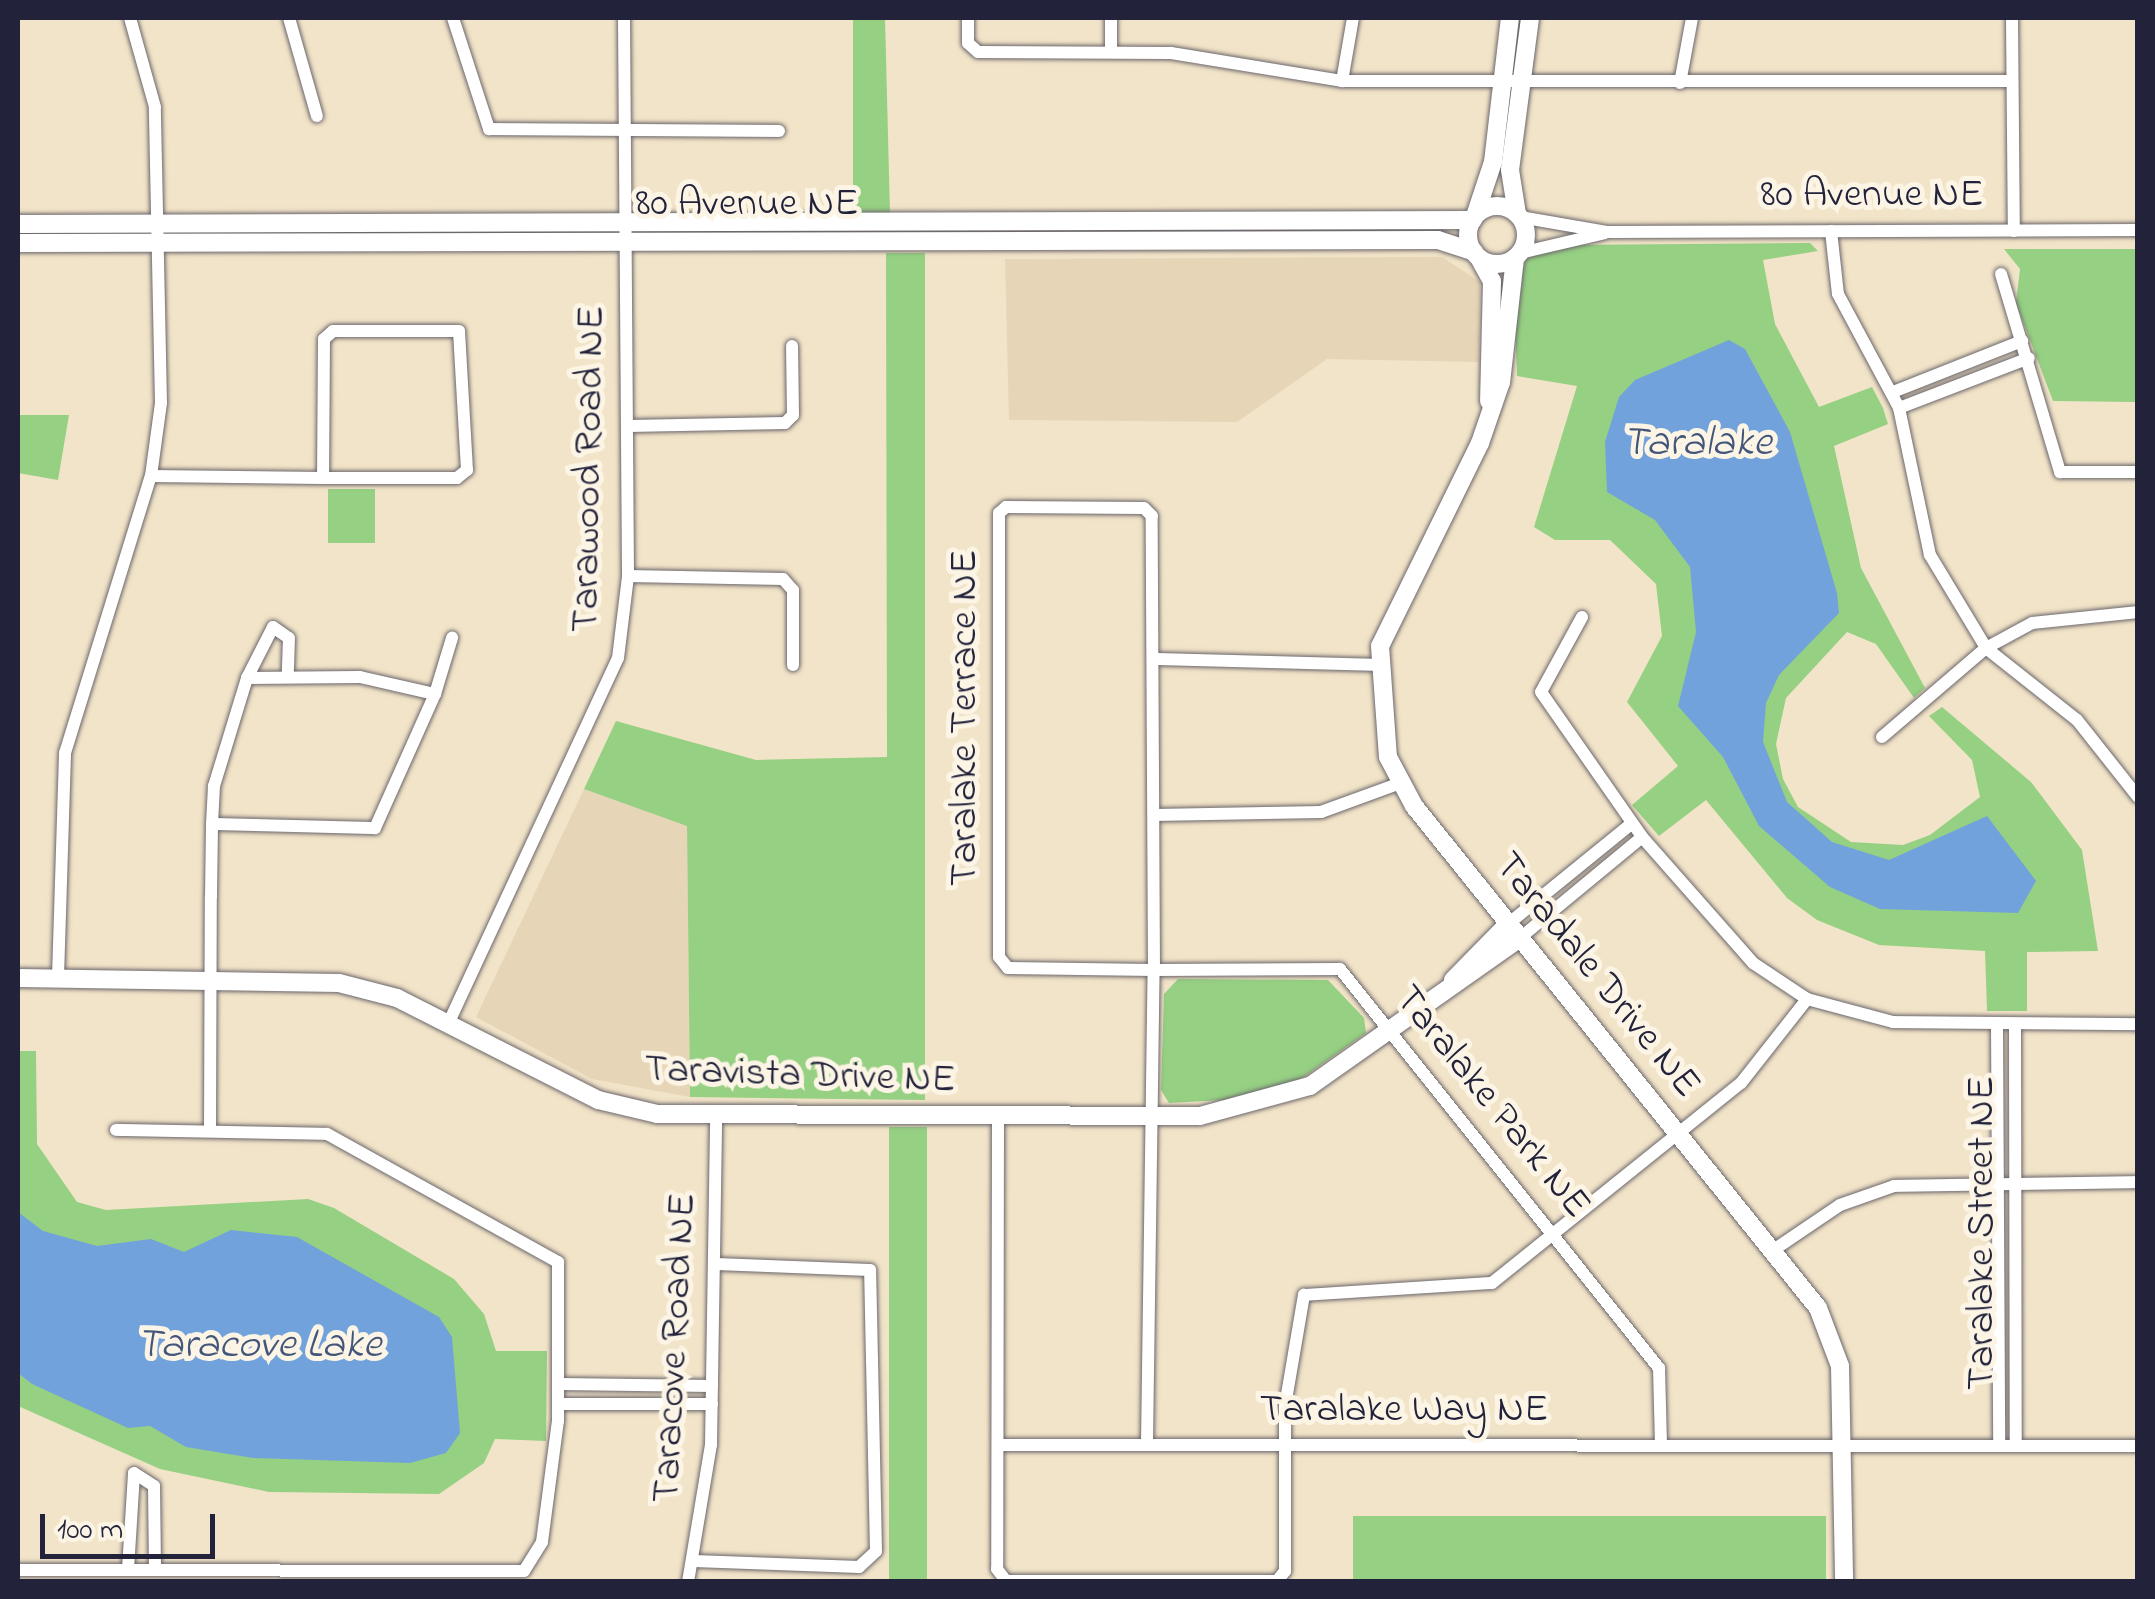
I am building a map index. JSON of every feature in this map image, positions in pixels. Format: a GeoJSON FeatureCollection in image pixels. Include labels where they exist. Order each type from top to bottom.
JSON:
{"type":"FeatureCollection","features":[{"type":"Feature","properties":{"kind":"street"},"geometry":{"type":"LineString","coordinates":[[58,977],[65,753],[151,476],[163,233],[156,107],[130,18]]}},
{"type":"Feature","properties":{"kind":"street"},"geometry":{"type":"LineString","coordinates":[[289,18],[317,116]]}},
{"type":"Feature","properties":{"kind":"street"},"geometry":{"type":"LineString","coordinates":[[453,18],[489,130],[779,131]]}},
{"type":"Feature","properties":{"kind":"street","name":"Tarawood Road NE"},"geometry":{"type":"LineString","coordinates":[[449,1022],[583,747],[618,658],[628,576],[624,18]]}},
{"type":"Feature","properties":{"kind":"street"},"geometry":{"type":"LineString","coordinates":[[968,18],[968,43],[978,52],[1111,50],[1342,82],[2011,81]]}},
{"type":"Feature","properties":{"kind":"street"},"geometry":{"type":"LineString","coordinates":[[1111,18],[1111,50]]}},
{"type":"Feature","properties":{"kind":"street"},"geometry":{"type":"LineString","coordinates":[[1342,82],[1354,18]]}},
{"type":"Feature","properties":{"kind":"street"},"geometry":{"type":"LineString","coordinates":[[1474,218],[1493,162],[1496,81],[1510,18]]}},
{"type":"Feature","properties":{"kind":"street","name":"Taradale Drive NE"},"geometry":{"type":"LineString","coordinates":[[1530,18],[1516,82],[1510,186],[1519,216],[1518,255],[1489,411],[1445,521],[1395,603],[1376,665],[1398,784],[1775,1249],[1831,1336],[1844,1442],[1844,1582]]}},
{"type":"Feature","properties":{"kind":"street"},"geometry":{"type":"LineString","coordinates":[[1680,83],[1692,18]]}},
{"type":"Feature","properties":{"kind":"street"},"geometry":{"type":"LineString","coordinates":[[2012,18],[2014,231]]}},
{"type":"Feature","properties":{"kind":"street","name":"80 Avenue NE"},"geometry":{"type":"LineString","coordinates":[[18,242],[163,233],[625,231],[1474,218],[1501,206],[1519,216],[1607,232],[2138,230]]}},
{"type":"Feature","properties":{"kind":"street","name":"Taradale Drive NE"},"geometry":{"type":"LineString","coordinates":[[1474,218],[1476,255],[1492,281],[1489,411]]}},
{"type":"Feature","properties":{"kind":"street","name":"80 Avenue NE"},"geometry":{"type":"LineString","coordinates":[[18,224],[163,233]]}},
{"type":"Feature","properties":{"kind":"street","name":"80 Avenue NE"},"geometry":{"type":"LineString","coordinates":[[625,231],[1438,240],[1476,255],[1518,255],[1607,232]]}},
{"type":"Feature","properties":{"kind":"street"},"geometry":{"type":"LineString","coordinates":[[1832,231],[1838,294],[1899,408],[1930,555],[1986,648],[2077,720],[2122,771],[2137,796]]}},
{"type":"Feature","properties":{"kind":"street"},"geometry":{"type":"LineString","coordinates":[[2000,274],[2029,358],[2060,472],[2138,472]]}},
{"type":"Feature","properties":{"kind":"street"},"geometry":{"type":"LineString","coordinates":[[151,476],[324,478],[458,478],[466,470],[459,331],[333,331],[324,339],[324,478]]}},
{"type":"Feature","properties":{"kind":"street"},"geometry":{"type":"LineString","coordinates":[[1893,392],[2022,341]]}},
{"type":"Feature","properties":{"kind":"street"},"geometry":{"type":"LineString","coordinates":[[628,426],[785,423],[793,414],[792,346]]}},
{"type":"Feature","properties":{"kind":"street"},"geometry":{"type":"LineString","coordinates":[[1899,408],[2029,358]]}},
{"type":"Feature","properties":{"kind":"street","name":"Taralake Terrace NE"},"geometry":{"type":"LineString","coordinates":[[1147,1444],[1154,970],[1152,516],[1144,508],[999,514],[999,958],[1008,968],[1154,970]]}},
{"type":"Feature","properties":{"kind":"street"},"geometry":{"type":"LineString","coordinates":[[628,576],[784,579],[793,590],[793,666]]}},
{"type":"Feature","properties":{"kind":"street"},"geometry":{"type":"LineString","coordinates":[[1882,737],[1986,648],[2047,618],[2138,612]]}},
{"type":"Feature","properties":{"kind":"street"},"geometry":{"type":"LineString","coordinates":[[1582,617],[1540,692],[1631,824],[1728,939],[1807,999],[1893,1022],[2138,1024]]}},
{"type":"Feature","properties":{"kind":"street"},"geometry":{"type":"LineString","coordinates":[[210,1130],[212,824],[227,728],[274,627],[289,638],[288,672]]}},
{"type":"Feature","properties":{"kind":"street"},"geometry":{"type":"LineString","coordinates":[[212,824],[375,828],[436,694],[452,638]]}},
{"type":"Feature","properties":{"kind":"street"},"geometry":{"type":"LineString","coordinates":[[1154,659],[1376,665]]}},
{"type":"Feature","properties":{"kind":"street"},"geometry":{"type":"LineString","coordinates":[[247,678],[288,672],[436,694]]}},
{"type":"Feature","properties":{"kind":"street"},"geometry":{"type":"LineString","coordinates":[[2122,771],[2138,762]]}},
{"type":"Feature","properties":{"kind":"street"},"geometry":{"type":"LineString","coordinates":[[1154,815],[1304,814],[1398,784]]}},
{"type":"Feature","properties":{"kind":"street"},"geometry":{"type":"LineString","coordinates":[[1514,931],[1631,824]]}},
{"type":"Feature","properties":{"kind":"street"},"geometry":{"type":"LineString","coordinates":[[1514,931],[1642,837]]}},
{"type":"Feature","properties":{"kind":"street","name":"Taravista Drive NE"},"geometry":{"type":"LineString","coordinates":[[18,978],[210,977],[339,982],[449,1022],[598,1100],[716,1116],[1149,1115],[1266,1105],[1388,1034],[1514,931]]}},
{"type":"Feature","properties":{"kind":"street","name":"Taralake Park NE"},"geometry":{"type":"LineString","coordinates":[[1154,970],[1340,969],[1388,1034],[1555,1232],[1660,1368],[1661,1443]]}},
{"type":"Feature","properties":{"kind":"street"},"geometry":{"type":"LineString","coordinates":[[998,1116],[998,1569],[1006,1581],[1277,1581],[1285,1571],[1286,1443],[1304,1295],[1485,1287],[1680,1134],[1762,1064],[1807,999]]}},
{"type":"Feature","properties":{"kind":"street","name":"Taralake Street NE"},"geometry":{"type":"LineString","coordinates":[[1997,1024],[1999,1442]]}},
{"type":"Feature","properties":{"kind":"street","name":"Taralake Street NE"},"geometry":{"type":"LineString","coordinates":[[2015,1024],[2016,1442]]}},
{"type":"Feature","properties":{"kind":"street","name":"Taracove Road NE"},"geometry":{"type":"LineString","coordinates":[[688,1582],[694,1562],[712,1404],[716,1116]]}},
{"type":"Feature","properties":{"kind":"street"},"geometry":{"type":"LineString","coordinates":[[18,1570],[524,1571],[542,1542],[559,1404],[558,1262],[362,1147],[293,1130],[116,1130]]}},
{"type":"Feature","properties":{"kind":"street"},"geometry":{"type":"LineString","coordinates":[[1775,1249],[1865,1193],[1999,1183],[2138,1182]]}},
{"type":"Feature","properties":{"kind":"street"},"geometry":{"type":"LineString","coordinates":[[694,1562],[859,1567],[876,1551],[872,1275],[716,1264]]}},
{"type":"Feature","properties":{"kind":"street"},"geometry":{"type":"LineString","coordinates":[[560,1384],[712,1386]]}},
{"type":"Feature","properties":{"kind":"street"},"geometry":{"type":"LineString","coordinates":[[559,1404],[712,1404]]}},
{"type":"Feature","properties":{"kind":"street","name":"Taralake Way NE"},"geometry":{"type":"LineString","coordinates":[[999,1444],[2016,1442],[2138,1446]]}},
{"type":"Feature","properties":{"kind":"street"},"geometry":{"type":"LineString","coordinates":[[128,1569],[134,1473],[154,1486],[155,1569]]}},
{"type":"Feature","properties":{"kind":"shaded area"},"geometry":{"type":"Polygon","coordinates":[[[1442,257],[1480,282],[1479,362],[1327,359],[1237,422],[1009,420],[1005,259],[1442,257]]]}},
{"type":"Feature","properties":{"kind":"shaded area"},"geometry":{"type":"Polygon","coordinates":[[[584,789],[687,825],[690,1097],[592,1079],[476,1017],[584,789]]]}},
{"type":"Feature","properties":{"kind":"green space"},"geometry":{"type":"Polygon","coordinates":[[[853,18],[885,18],[890,214],[853,213],[853,18]]]}},
{"type":"Feature","properties":{"kind":"green space"},"geometry":{"type":"Polygon","coordinates":[[[1810,243],[1818,251],[1763,260],[1775,324],[1819,407],[1872,387],[1883,408],[1888,424],[1834,446],[1861,568],[1925,688],[1914,698],[1876,644],[1847,632],[1786,698],[1776,744],[1783,779],[1798,807],[1851,842],[1903,845],[1930,835],[1980,797],[1972,760],[1929,716],[1942,707],[2031,782],[2082,850],[2098,951],[2027,952],[2027,1011],[1987,1011],[1985,951],[1879,945],[1817,920],[1787,898],[1706,800],[1659,836],[1632,805],[1678,766],[1627,702],[1662,636],[1656,584],[1610,540],[1555,540],[1534,527],[1577,386],[1517,376],[1514,301],[1526,259],[1564,245],[1810,243]]]}},
{"type":"Feature","properties":{"kind":"green space"},"geometry":{"type":"Polygon","coordinates":[[[2004,249],[2137,249],[2137,402],[2053,401],[2016,303],[2020,269],[2004,249]]]}},
{"type":"Feature","properties":{"kind":"green space"},"geometry":{"type":"Polygon","coordinates":[[[886,253],[925,253],[925,1100],[690,1097],[687,826],[584,789],[616,721],[756,760],[887,757],[886,253]]]}},
{"type":"Feature","properties":{"kind":"green space"},"geometry":{"type":"Polygon","coordinates":[[[18,415],[69,415],[58,480],[18,473],[18,415]]]}},
{"type":"Feature","properties":{"kind":"green space"},"geometry":{"type":"Polygon","coordinates":[[[328,489],[375,489],[375,543],[328,543],[328,489]]]}},
{"type":"Feature","properties":{"kind":"green space"},"geometry":{"type":"Polygon","coordinates":[[[1178,979],[1328,980],[1364,1018],[1366,1033],[1298,1081],[1242,1099],[1169,1103],[1161,1090],[1164,994],[1178,979]]]}},
{"type":"Feature","properties":{"kind":"green space","name":"Taracove Lake"},"geometry":{"type":"Polygon","coordinates":[[[18,1051],[36,1051],[37,1144],[77,1202],[106,1210],[308,1199],[334,1208],[454,1279],[484,1314],[496,1351],[547,1351],[546,1441],[495,1439],[484,1463],[439,1494],[269,1492],[160,1469],[18,1406],[18,1051]]]}},
{"type":"Feature","properties":{"kind":"green space"},"geometry":{"type":"Polygon","coordinates":[[[889,1127],[927,1127],[927,1581],[889,1581],[889,1127]]]}},
{"type":"Feature","properties":{"kind":"green space"},"geometry":{"type":"Polygon","coordinates":[[[1353,1516],[1826,1516],[1826,1581],[1353,1581],[1353,1516]]]}},
{"type":"Feature","properties":{"kind":"water","name":"Taralake"},"geometry":{"type":"Polygon","coordinates":[[[1729,340],[1745,349],[1790,432],[1837,593],[1839,613],[1779,675],[1766,703],[1763,742],[1787,802],[1832,842],[1889,860],[1987,816],[2036,881],[2018,913],[1880,909],[1830,887],[1759,826],[1723,757],[1678,706],[1696,632],[1690,567],[1655,520],[1607,492],[1605,442],[1619,397],[1635,380],[1729,340]]]}},
{"type":"Feature","properties":{"kind":"water","name":"Taracove Lake"},"geometry":{"type":"Polygon","coordinates":[[[18,1212],[43,1231],[97,1246],[151,1239],[184,1252],[231,1230],[297,1237],[439,1317],[452,1337],[460,1433],[446,1453],[410,1463],[253,1458],[186,1447],[150,1426],[128,1428],[32,1384],[18,1373],[18,1212]]]}}]}
